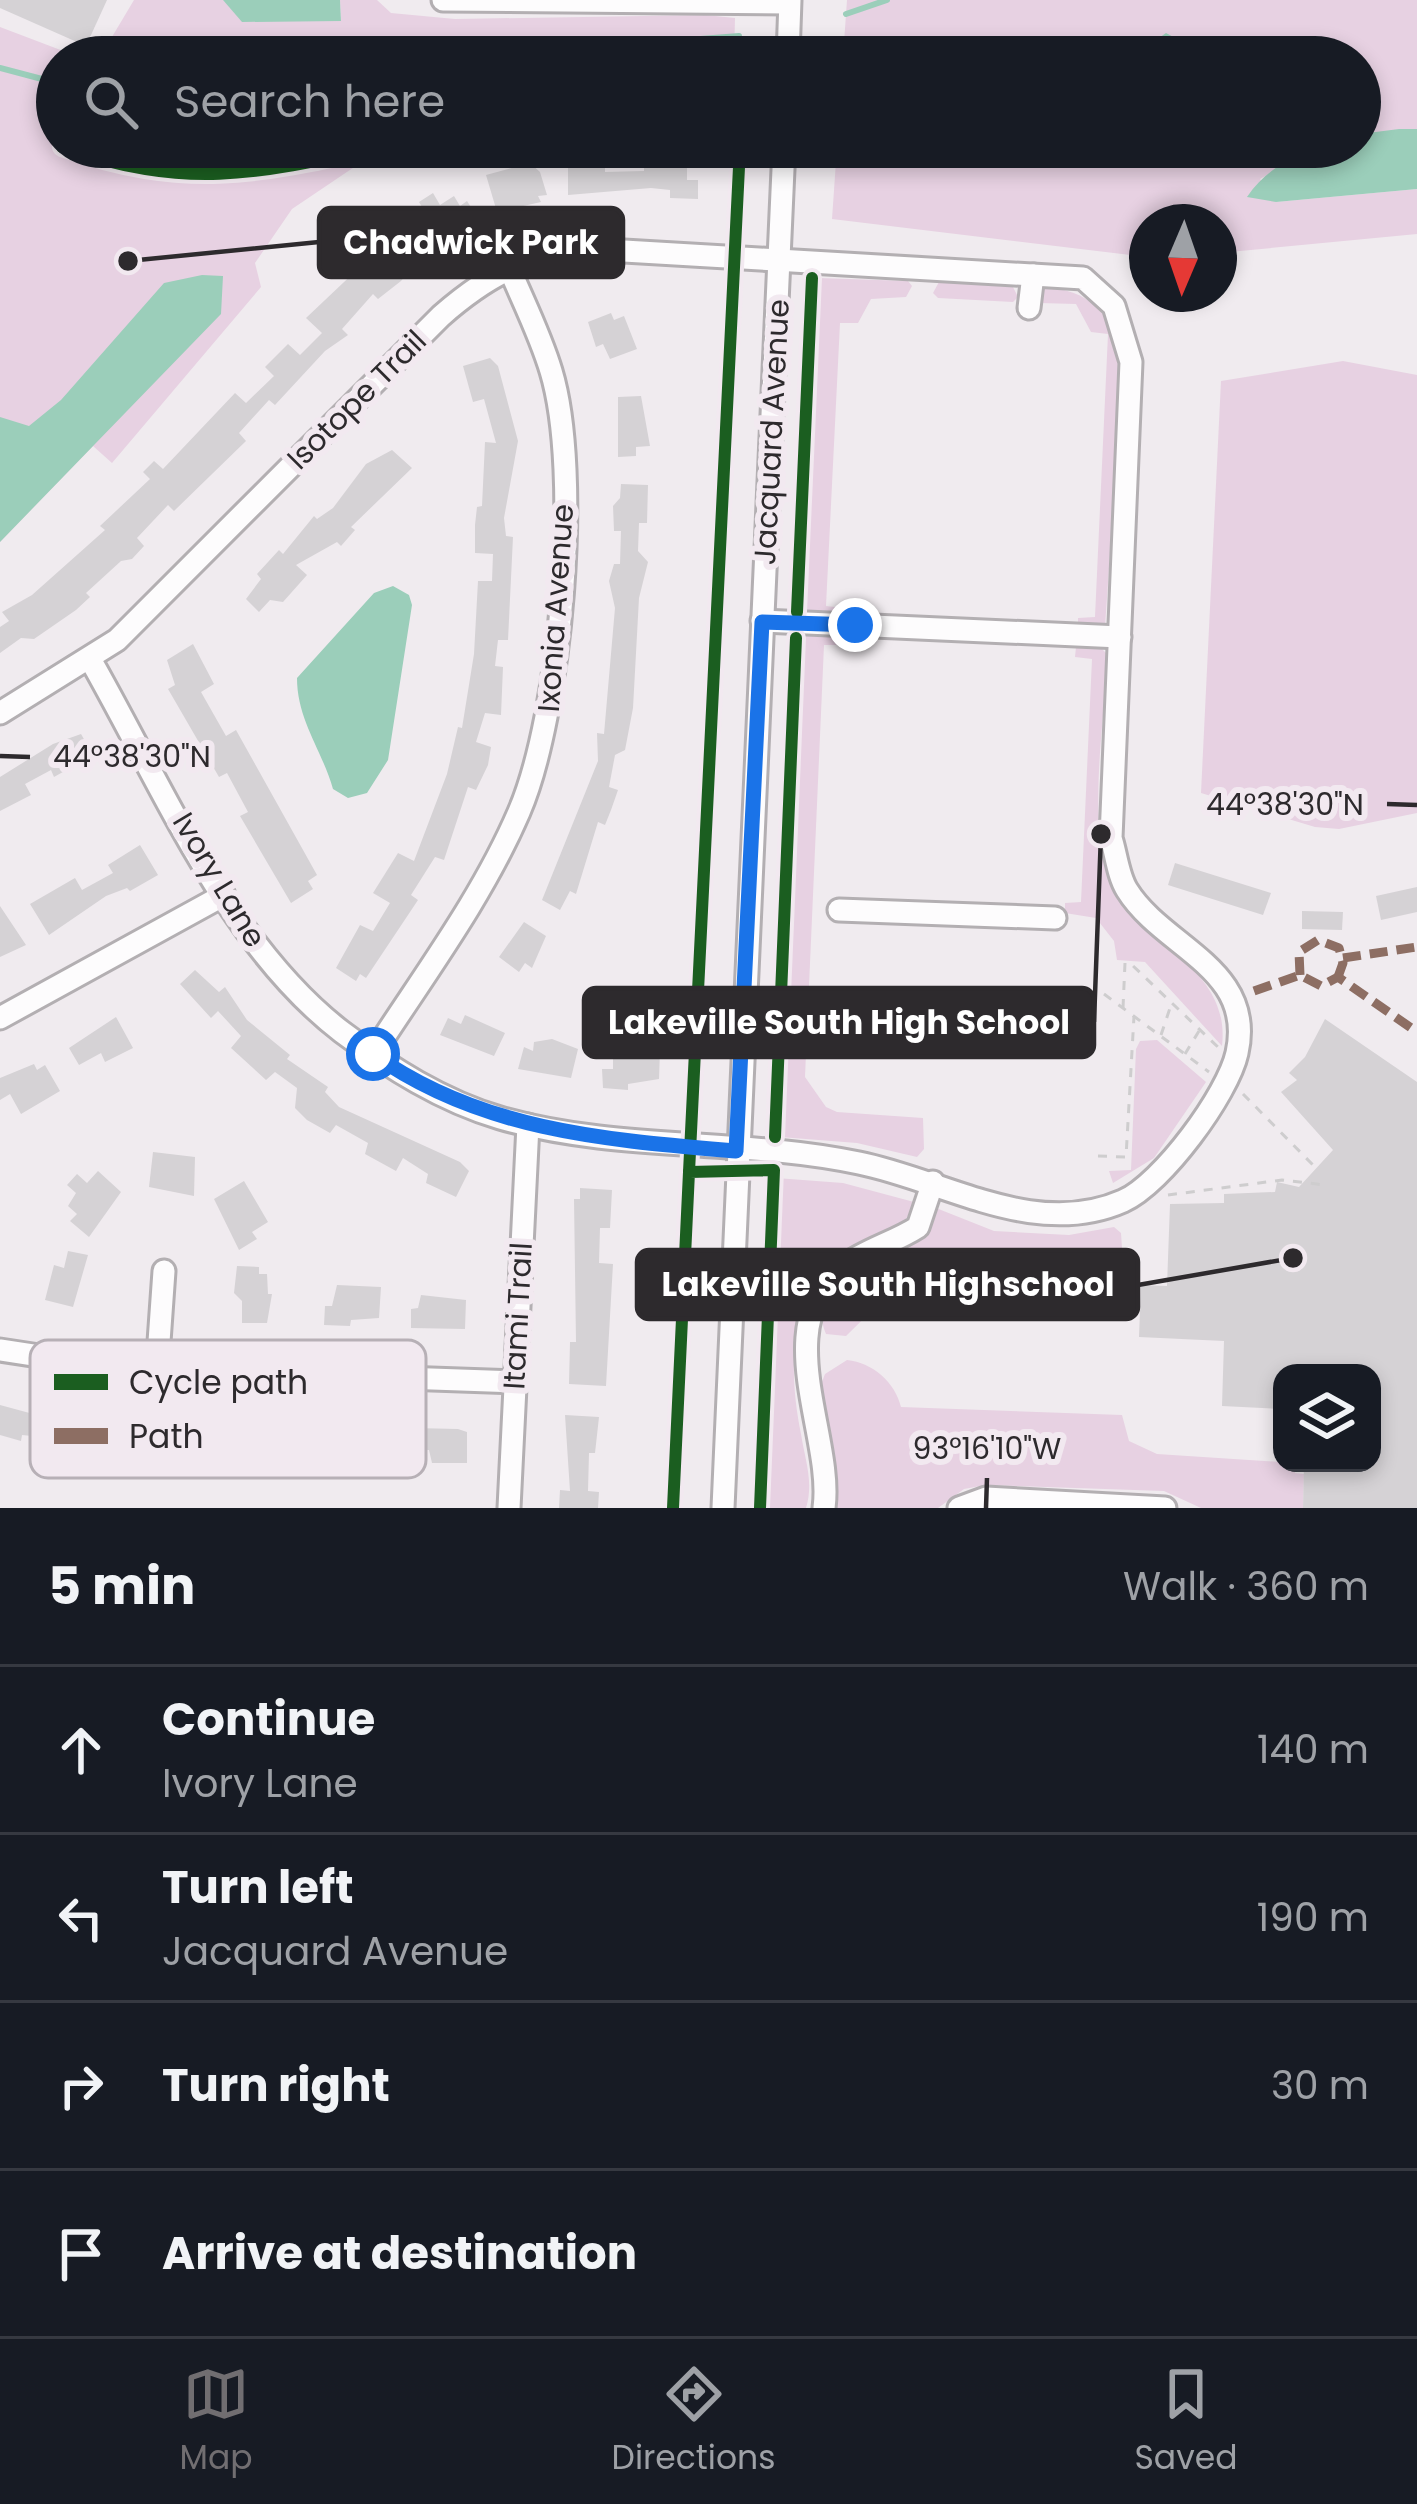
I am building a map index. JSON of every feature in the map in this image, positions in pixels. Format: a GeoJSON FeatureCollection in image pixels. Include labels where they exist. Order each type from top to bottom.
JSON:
{"type":"FeatureCollection","features":[{"type":"Feature","properties":{"kind":"street"},"geometry":{"type":"LineString","coordinates":[[443,0],[789,2],[788,36]]}},
{"type":"Feature","properties":{"kind":"street","name":"Jacquard Avenue"},"geometry":{"type":"LineString","coordinates":[[723,1508],[783,168]]}},
{"type":"Feature","properties":{"kind":"street","name":"Isotope Trail"},"geometry":{"type":"LineString","coordinates":[[0,713],[90,658],[156,602],[474,287],[543,253],[607,250],[1083,278],[1114,306],[1131,362],[1120,637]]}},
{"type":"Feature","properties":{"kind":"street","name":"Ixonia Avenue"},"geometry":{"type":"LineString","coordinates":[[373,1054],[492,869],[544,747],[556,673],[565,472],[552,372],[510,270]]}},
{"type":"Feature","properties":{"kind":"street"},"geometry":{"type":"LineString","coordinates":[[1029,308],[1033,275]]}},
{"type":"Feature","properties":{"kind":"street"},"geometry":{"type":"LineString","coordinates":[[762,622],[1120,637]]}},
{"type":"Feature","properties":{"kind":"street","name":"Ivory Lane"},"geometry":{"type":"LineString","coordinates":[[90,658],[244,931],[292,988],[373,1054],[448,1099],[527,1124],[612,1140],[822,1156],[933,1182],[983,1204],[1073,1213],[1124,1201],[1191,1136],[1238,1052],[1235,1001],[1216,970],[1126,889],[1112,838],[1120,637]]}},
{"type":"Feature","properties":{"kind":"street"},"geometry":{"type":"LineString","coordinates":[[0,1018],[224,895]]}},
{"type":"Feature","properties":{"kind":"street"},"geometry":{"type":"LineString","coordinates":[[839,910],[1055,918]]}},
{"type":"Feature","properties":{"kind":"street","name":"Itami Trail"},"geometry":{"type":"LineString","coordinates":[[509,1508],[527,1124]]}},
{"type":"Feature","properties":{"kind":"street"},"geometry":{"type":"LineString","coordinates":[[824,1508],[808,1396],[811,1319],[822,1287],[846,1264],[918,1227],[933,1182]]}},
{"type":"Feature","properties":{"kind":"street"},"geometry":{"type":"LineString","coordinates":[[160,1340],[164,1271]]}},
{"type":"Feature","properties":{"kind":"street"},"geometry":{"type":"LineString","coordinates":[[0,1350],[30,1357]]}},
{"type":"Feature","properties":{"kind":"street"},"geometry":{"type":"LineString","coordinates":[[426,1379],[514,1382]]}},
{"type":"Feature","properties":{"kind":"street"},"geometry":{"type":"LineString","coordinates":[[958,1508],[986,1498],[1166,1508]]}},
{"type":"Feature","properties":{"kind":"path"},"geometry":{"type":"LineString","coordinates":[[1104,994],[1209,1072],[1219,1048],[1125,963],[1123,1008]]}},
{"type":"Feature","properties":{"kind":"path"},"geometry":{"type":"LineString","coordinates":[[1161,1036],[1172,1003]]}},
{"type":"Feature","properties":{"kind":"path"},"geometry":{"type":"LineString","coordinates":[[1098,1156],[1126,1157],[1134,1016]]}},
{"type":"Feature","properties":{"kind":"path"},"geometry":{"type":"LineString","coordinates":[[1185,1054],[1199,1030]]}},
{"type":"Feature","properties":{"kind":"path"},"geometry":{"type":"LineString","coordinates":[[1242,1093],[1314,1166]]}},
{"type":"Feature","properties":{"kind":"path"},"geometry":{"type":"LineString","coordinates":[[1166,1195],[1282,1180],[1325,1185]]}},
{"type":"Feature","properties":{"kind":"shaded area"},"geometry":{"type":"Polygon","coordinates":[[[134,0],[223,0],[341,20],[340,0],[377,0],[391,13],[455,19],[735,18],[735,36],[113,36],[134,0]]]}},
{"type":"Feature","properties":{"kind":"shaded area"},"geometry":{"type":"Polygon","coordinates":[[[223,0],[340,0],[341,21],[242,22],[223,0]]]}},
{"type":"Feature","properties":{"kind":"shaded area"},"geometry":{"type":"Polygon","coordinates":[[[847,0],[1417,0],[1417,129],[1381,132],[1381,36],[844,36],[847,0]]]}},
{"type":"Feature","properties":{"kind":"shaded area"},"geometry":{"type":"Polygon","coordinates":[[[0,27],[36,41],[36,168],[353,168],[292,209],[255,263],[261,287],[112,463],[93,446],[0,542],[0,27]]]}},
{"type":"Feature","properties":{"kind":"shaded area"},"geometry":{"type":"Polygon","coordinates":[[[1417,129],[1417,189],[1276,202],[1247,197],[1276,168],[1381,168],[1381,131],[1417,129]]]}},
{"type":"Feature","properties":{"kind":"shaded area"},"geometry":{"type":"Polygon","coordinates":[[[836,168],[1279,168],[1260,179],[1276,202],[1417,189],[1417,234],[1237,251],[1237,204],[1129,204],[1129,255],[832,219],[836,168]]]}},
{"type":"Feature","properties":{"kind":"shaded area"},"geometry":{"type":"Polygon","coordinates":[[[223,276],[221,314],[0,542],[0,417],[29,426],[61,400],[164,283],[223,276]]]}},
{"type":"Feature","properties":{"kind":"shaded area"},"geometry":{"type":"Polygon","coordinates":[[[819,278],[908,281],[912,286],[906,297],[871,299],[858,323],[840,323],[826,606],[844,608],[843,616],[804,614],[801,608],[819,278]]]}},
{"type":"Feature","properties":{"kind":"shaded area"},"geometry":{"type":"Polygon","coordinates":[[[939,282],[1013,287],[1018,297],[1013,302],[938,298],[933,293],[939,282]]]}},
{"type":"Feature","properties":{"kind":"shaded area"},"geometry":{"type":"Polygon","coordinates":[[[1040,287],[1073,293],[1097,307],[1113,330],[1123,362],[1105,627],[1078,626],[1078,618],[1095,617],[1108,334],[1091,332],[1076,304],[1039,303],[1040,287]]]}},
{"type":"Feature","properties":{"kind":"shaded area"},"geometry":{"type":"Polygon","coordinates":[[[1343,361],[1417,375],[1417,813],[1339,829],[1315,827],[1201,793],[1221,381],[1343,361]]]}},
{"type":"Feature","properties":{"kind":"shaded area"},"geometry":{"type":"Polygon","coordinates":[[[393,586],[409,595],[412,605],[388,760],[367,793],[348,798],[333,789],[305,721],[297,678],[374,593],[393,586]]]}},
{"type":"Feature","properties":{"kind":"shaded area"},"geometry":{"type":"Polygon","coordinates":[[[803,636],[842,636],[842,645],[824,645],[805,1077],[826,1107],[837,1112],[923,1118],[924,1149],[917,1157],[857,1143],[780,1137],[803,636]]]}},
{"type":"Feature","properties":{"kind":"shaded area"},"geometry":{"type":"Polygon","coordinates":[[[1076,647],[1102,649],[1108,655],[1098,805],[1105,862],[1113,885],[1127,906],[1200,977],[1213,996],[1221,1019],[1222,1046],[1145,962],[1117,960],[1114,941],[1096,918],[1065,913],[1065,903],[1081,902],[1092,659],[1075,657],[1076,647]]]}},
{"type":"Feature","properties":{"kind":"shaded area"},"geometry":{"type":"Polygon","coordinates":[[[1157,1040],[1206,1082],[1154,1158],[1113,1183],[1109,1171],[1131,1170],[1136,1049],[1140,1041],[1157,1040]]]}},
{"type":"Feature","properties":{"kind":"shaded area"},"geometry":{"type":"Polygon","coordinates":[[[776,1178],[843,1183],[914,1202],[894,1231],[831,1264],[818,1277],[801,1312],[794,1364],[809,1480],[806,1508],[764,1508],[776,1178]]]}},
{"type":"Feature","properties":{"kind":"shaded area"},"geometry":{"type":"Polygon","coordinates":[[[936,1208],[994,1231],[1069,1235],[1114,1227],[1121,1233],[1122,1248],[1107,1265],[1093,1269],[931,1264],[929,1274],[901,1282],[846,1336],[826,1334],[822,1312],[829,1295],[844,1281],[908,1245],[926,1229],[936,1208]]]}},
{"type":"Feature","properties":{"kind":"shaded area"},"geometry":{"type":"Polygon","coordinates":[[[847,1360],[866,1365],[882,1375],[901,1407],[1122,1415],[1129,1441],[1157,1454],[1273,1462],[1273,1472],[1304,1474],[1303,1508],[1201,1508],[1164,1491],[986,1485],[964,1489],[938,1508],[835,1508],[837,1480],[820,1387],[825,1374],[847,1360]]]}},
{"type":"Feature","properties":{"kind":"building"},"geometry":{"type":"Polygon","coordinates":[[[0,0],[107,0],[91,36],[63,36],[0,8],[0,0]]]}},
{"type":"Feature","properties":{"kind":"building"},"geometry":{"type":"Polygon","coordinates":[[[536,168],[547,195],[538,196],[541,202],[497,212],[486,175],[536,168]]]}},
{"type":"Feature","properties":{"kind":"building"},"geometry":{"type":"Polygon","coordinates":[[[568,168],[687,168],[687,180],[698,180],[698,199],[670,198],[670,190],[651,188],[568,195],[568,168]]]}},
{"type":"Feature","properties":{"kind":"building"},"geometry":{"type":"Polygon","coordinates":[[[433,193],[440,205],[454,196],[460,206],[467,201],[480,221],[458,235],[454,229],[444,232],[412,252],[420,259],[401,281],[378,299],[373,294],[342,329],[348,335],[325,351],[275,405],[269,400],[239,433],[246,441],[174,511],[168,505],[137,538],[144,546],[132,559],[121,561],[86,593],[90,597],[76,610],[34,639],[21,638],[0,653],[0,627],[9,621],[2,612],[32,595],[105,530],[100,526],[150,479],[143,472],[154,461],[163,469],[235,393],[246,403],[274,376],[265,367],[288,344],[300,355],[322,333],[306,318],[381,247],[390,241],[401,251],[421,229],[415,220],[426,214],[419,202],[433,193]]]}},
{"type":"Feature","properties":{"kind":"building"},"geometry":{"type":"Polygon","coordinates":[[[611,313],[614,320],[624,316],[637,349],[610,359],[603,344],[596,347],[588,322],[611,313]]]}},
{"type":"Feature","properties":{"kind":"building"},"geometry":{"type":"Polygon","coordinates":[[[490,358],[498,366],[518,441],[504,518],[506,536],[513,537],[508,640],[498,640],[495,666],[503,667],[501,715],[485,713],[476,742],[491,747],[488,765],[476,790],[468,787],[444,860],[435,857],[411,895],[418,900],[366,978],[360,974],[356,981],[336,968],[360,925],[373,931],[390,903],[373,893],[398,853],[414,861],[447,774],[458,727],[462,728],[474,654],[478,581],[492,581],[493,554],[475,553],[475,525],[477,507],[482,506],[485,442],[496,443],[484,399],[473,402],[463,366],[490,358]]]}},
{"type":"Feature","properties":{"kind":"building"},"geometry":{"type":"Polygon","coordinates":[[[641,396],[650,446],[636,447],[636,456],[618,457],[618,397],[641,396]]]}},
{"type":"Feature","properties":{"kind":"building"},"geometry":{"type":"Polygon","coordinates":[[[392,450],[412,468],[351,527],[355,530],[341,546],[337,542],[296,565],[307,575],[283,602],[270,600],[259,612],[246,599],[261,579],[257,574],[279,550],[283,554],[314,516],[317,519],[333,508],[366,464],[392,450]]]}},
{"type":"Feature","properties":{"kind":"building"},"geometry":{"type":"Polygon","coordinates":[[[621,484],[648,485],[647,523],[639,523],[638,551],[648,562],[639,598],[633,708],[625,750],[615,755],[609,787],[618,790],[611,810],[605,825],[598,822],[576,894],[570,891],[560,910],[542,900],[598,761],[597,733],[604,734],[615,608],[609,581],[614,564],[620,564],[621,531],[614,531],[613,506],[620,498],[621,484]]]}},
{"type":"Feature","properties":{"kind":"building"},"geometry":{"type":"Polygon","coordinates":[[[193,644],[214,684],[201,692],[226,736],[236,730],[317,875],[308,881],[313,889],[291,903],[240,816],[248,812],[227,773],[219,777],[168,689],[175,685],[167,660],[193,644]]]}},
{"type":"Feature","properties":{"kind":"building"},"geometry":{"type":"Polygon","coordinates":[[[81,734],[93,755],[54,777],[51,770],[25,784],[31,795],[0,811],[0,777],[53,744],[81,734]]]}},
{"type":"Feature","properties":{"kind":"building"},"geometry":{"type":"Polygon","coordinates":[[[140,845],[158,875],[130,891],[106,896],[49,935],[30,904],[75,878],[82,890],[113,873],[108,865],[140,845]]]}},
{"type":"Feature","properties":{"kind":"building"},"geometry":{"type":"Polygon","coordinates":[[[1175,863],[1271,893],[1263,915],[1168,885],[1175,863]]]}},
{"type":"Feature","properties":{"kind":"building"},"geometry":{"type":"Polygon","coordinates":[[[1417,887],[1417,912],[1381,920],[1376,896],[1417,887]]]}},
{"type":"Feature","properties":{"kind":"building"},"geometry":{"type":"Polygon","coordinates":[[[0,906],[26,945],[0,957],[0,906]]]}},
{"type":"Feature","properties":{"kind":"building"},"geometry":{"type":"Polygon","coordinates":[[[1302,911],[1343,912],[1342,930],[1302,929],[1302,911]]]}},
{"type":"Feature","properties":{"kind":"building"},"geometry":{"type":"Polygon","coordinates":[[[524,922],[546,936],[532,968],[525,963],[519,972],[499,957],[524,922]]]}},
{"type":"Feature","properties":{"kind":"building"},"geometry":{"type":"Polygon","coordinates":[[[195,970],[219,992],[225,987],[247,1020],[290,1055],[287,1059],[328,1087],[325,1092],[339,1107],[460,1162],[469,1171],[456,1197],[426,1183],[428,1174],[403,1158],[396,1171],[365,1154],[368,1143],[336,1125],[330,1133],[307,1120],[295,1108],[297,1088],[275,1072],[266,1080],[231,1048],[241,1036],[218,1011],[211,1018],[180,984],[195,970]]]}},
{"type":"Feature","properties":{"kind":"building"},"geometry":{"type":"Polygon","coordinates":[[[465,1015],[505,1033],[494,1056],[440,1035],[448,1018],[461,1024],[465,1015]]]}},
{"type":"Feature","properties":{"kind":"building"},"geometry":{"type":"Polygon","coordinates":[[[116,1017],[133,1048],[105,1062],[101,1053],[79,1065],[69,1048],[116,1017]]]}},
{"type":"Feature","properties":{"kind":"building"},"geometry":{"type":"Polygon","coordinates":[[[1325,1019],[1417,1082],[1417,1508],[1303,1508],[1304,1472],[1381,1472],[1381,1364],[1273,1364],[1273,1409],[1222,1406],[1224,1341],[1139,1337],[1141,1285],[1167,1286],[1170,1204],[1224,1203],[1224,1194],[1275,1192],[1277,1182],[1299,1187],[1333,1150],[1281,1092],[1297,1080],[1289,1073],[1305,1057],[1325,1019]]]}},
{"type":"Feature","properties":{"kind":"building"},"geometry":{"type":"Polygon","coordinates":[[[552,1039],[578,1049],[571,1078],[518,1069],[524,1047],[533,1051],[534,1042],[552,1039]]]}},
{"type":"Feature","properties":{"kind":"building"},"geometry":{"type":"Polygon","coordinates":[[[613,1049],[660,1050],[659,1079],[628,1084],[628,1090],[603,1088],[602,1069],[613,1069],[613,1049]]]}},
{"type":"Feature","properties":{"kind":"building"},"geometry":{"type":"Polygon","coordinates":[[[34,1064],[37,1070],[45,1065],[60,1091],[21,1114],[10,1094],[0,1100],[0,1078],[34,1064]]]}},
{"type":"Feature","properties":{"kind":"building"},"geometry":{"type":"Polygon","coordinates":[[[153,1152],[195,1157],[194,1196],[149,1187],[153,1152]]]}},
{"type":"Feature","properties":{"kind":"building"},"geometry":{"type":"Polygon","coordinates":[[[98,1171],[121,1192],[89,1237],[70,1221],[77,1214],[68,1206],[76,1193],[67,1185],[77,1174],[87,1183],[98,1171]]]}},
{"type":"Feature","properties":{"kind":"building"},"geometry":{"type":"Polygon","coordinates":[[[244,1181],[268,1222],[252,1232],[257,1239],[239,1250],[214,1199],[244,1181]]]}},
{"type":"Feature","properties":{"kind":"building"},"geometry":{"type":"Polygon","coordinates":[[[580,1188],[612,1190],[610,1228],[600,1228],[599,1263],[613,1264],[606,1386],[569,1384],[570,1342],[576,1342],[574,1199],[580,1199],[580,1188]]]}},
{"type":"Feature","properties":{"kind":"building"},"geometry":{"type":"Polygon","coordinates":[[[68,1251],[88,1255],[73,1307],[45,1300],[54,1265],[64,1268],[68,1251]]]}},
{"type":"Feature","properties":{"kind":"building"},"geometry":{"type":"Polygon","coordinates":[[[237,1266],[259,1267],[259,1274],[267,1274],[268,1294],[272,1294],[267,1323],[242,1323],[242,1301],[234,1293],[237,1266]]]}},
{"type":"Feature","properties":{"kind":"building"},"geometry":{"type":"Polygon","coordinates":[[[337,1285],[381,1287],[379,1318],[351,1320],[350,1326],[324,1325],[325,1306],[332,1306],[337,1285]]]}},
{"type":"Feature","properties":{"kind":"building"},"geometry":{"type":"Polygon","coordinates":[[[421,1295],[466,1300],[465,1329],[411,1328],[411,1309],[418,1308],[421,1295]]]}},
{"type":"Feature","properties":{"kind":"building"},"geometry":{"type":"Polygon","coordinates":[[[0,1405],[30,1413],[30,1436],[22,1435],[21,1441],[0,1435],[0,1405]]]}},
{"type":"Feature","properties":{"kind":"building"},"geometry":{"type":"Polygon","coordinates":[[[565,1415],[599,1417],[595,1453],[589,1453],[588,1491],[599,1492],[598,1508],[559,1508],[560,1490],[570,1491],[565,1415]]]}},
{"type":"Feature","properties":{"kind":"building"},"geometry":{"type":"Polygon","coordinates":[[[426,1428],[467,1432],[467,1463],[432,1463],[426,1428]]]}},
{"type":"Feature","properties":{"kind":"waterway"},"geometry":{"type":"LineString","coordinates":[[846,14],[887,0]]}},
{"type":"Feature","properties":{"kind":"waterway"},"geometry":{"type":"LineString","coordinates":[[0,68],[36,77]]}},
{"type":"Feature","properties":{"kind":"marked path"},"geometry":{"type":"LineString","coordinates":[[1300,975],[1299,952],[1318,940],[1339,948],[1343,963],[1338,977]]}},
{"type":"Feature","properties":{"kind":"marked path"},"geometry":{"type":"LineString","coordinates":[[1343,958],[1417,947]]}},
{"type":"Feature","properties":{"kind":"marked path"},"geometry":{"type":"LineString","coordinates":[[1254,991],[1300,975],[1321,986],[1338,977],[1417,1032]]}},
{"type":"Feature","properties":{"kind":"cycle path"},"geometry":{"type":"LineString","coordinates":[[142,168],[222,174],[274,168]]}},
{"type":"Feature","properties":{"kind":"cycle path"},"geometry":{"type":"LineString","coordinates":[[689,1172],[739,168]]}},
{"type":"Feature","properties":{"kind":"cycle path"},"geometry":{"type":"LineString","coordinates":[[797,612],[812,278]]}},
{"type":"Feature","properties":{"kind":"cycle path"},"geometry":{"type":"LineString","coordinates":[[775,1137],[796,638]]}},
{"type":"Feature","properties":{"kind":"cycle path"},"geometry":{"type":"LineString","coordinates":[[673,1508],[689,1172],[774,1170],[760,1508]]}},
{"type":"Feature","properties":{"kind":"place","name":"Chadwick Park"},"geometry":{"type":"Point","coordinates":[128,261]}},
{"type":"Feature","properties":{"kind":"place","name":"Lakeville South High School"},"geometry":{"type":"Point","coordinates":[1101,834]}},
{"type":"Feature","properties":{"kind":"place","name":"Lakeville South Highschool"},"geometry":{"type":"Point","coordinates":[1293,1258]}},
{"type":"Feature","properties":{"kind":"route"},"geometry":{"type":"LineString","coordinates":[[373,1054],[448,1099],[498,1117],[612,1140],[736,1151],[762,622],[855,625]]}}]}
